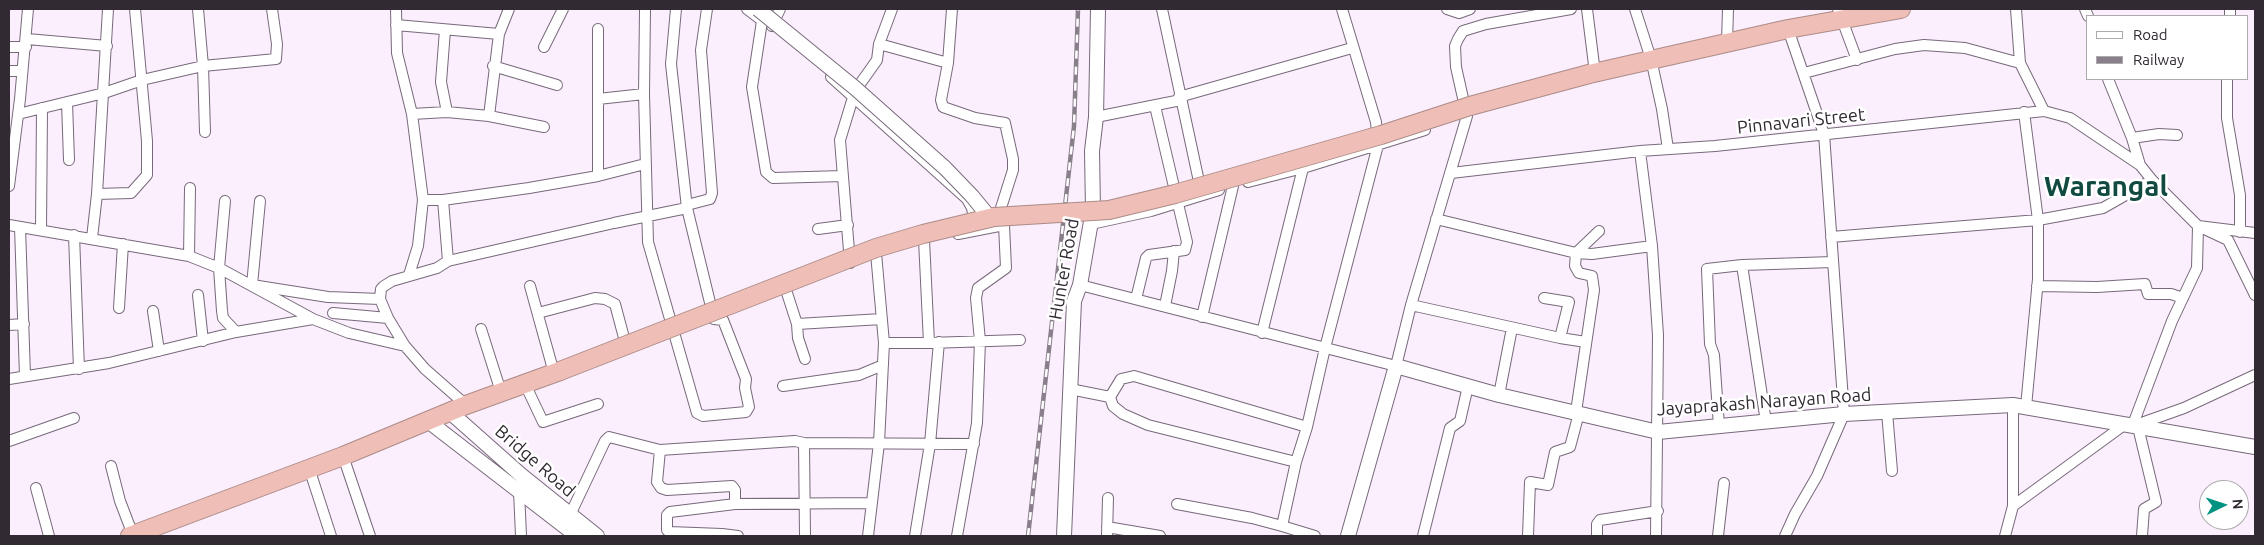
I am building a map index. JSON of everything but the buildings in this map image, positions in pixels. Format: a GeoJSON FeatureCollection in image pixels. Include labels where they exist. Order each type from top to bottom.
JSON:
{"type":"FeatureCollection","features":[{"type":"Feature","properties":{"kind":"highway"},"geometry":{"type":"LineString","coordinates":[[131,536],[343,456],[458,408],[545,377],[876,248],[997,221],[1108,210],[1175,194],[1381,135],[1470,106],[1651,59],[1788,29],[1840,14],[1901,9]]}},
{"type":"Feature","properties":{"kind":"street"},"geometry":{"type":"LineString","coordinates":[[9,186],[12,136],[18,114],[28,9]]}},
{"type":"Feature","properties":{"kind":"street"},"geometry":{"type":"LineString","coordinates":[[92,238],[97,194],[108,9]]}},
{"type":"Feature","properties":{"kind":"street"},"geometry":{"type":"LineString","coordinates":[[97,194],[131,193],[147,175],[147,141],[135,9]]}},
{"type":"Feature","properties":{"kind":"street"},"geometry":{"type":"LineString","coordinates":[[198,9],[203,66],[205,132]]}},
{"type":"Feature","properties":{"kind":"street"},"geometry":{"type":"LineString","coordinates":[[18,114],[104,93],[142,80],[203,66],[276,59],[277,44],[272,9]]}},
{"type":"Feature","properties":{"kind":"street"},"geometry":{"type":"LineString","coordinates":[[396,9],[397,53],[412,114],[423,200],[418,246],[409,275]]}},
{"type":"Feature","properties":{"kind":"street"},"geometry":{"type":"LineString","coordinates":[[489,116],[493,66],[499,34],[509,9]]}},
{"type":"Feature","properties":{"kind":"street"},"geometry":{"type":"LineString","coordinates":[[544,47],[563,9]]}},
{"type":"Feature","properties":{"kind":"street"},"geometry":{"type":"LineString","coordinates":[[645,9],[644,94],[648,242],[697,413],[703,416],[746,412],[749,407],[746,379],[723,320],[714,319]]}},
{"type":"Feature","properties":{"kind":"street"},"geometry":{"type":"LineString","coordinates":[[676,9],[671,64],[687,207],[714,319]]}},
{"type":"Feature","properties":{"kind":"street"},"geometry":{"type":"LineString","coordinates":[[458,408],[405,346],[388,318],[380,300],[381,289],[409,275],[424,273],[448,261],[614,222],[647,217],[710,200],[712,193],[702,50],[707,9]]}},
{"type":"Feature","properties":{"kind":"street"},"geometry":{"type":"LineString","coordinates":[[747,9],[760,15],[856,88],[945,168],[997,221],[1006,268],[978,288],[976,298],[980,341],[977,423],[957,536]]}},
{"type":"Feature","properties":{"kind":"street"},"geometry":{"type":"LineString","coordinates":[[771,27],[780,9]]}},
{"type":"Feature","properties":{"kind":"street"},"geometry":{"type":"LineString","coordinates":[[850,266],[840,140],[853,98],[862,80],[877,60],[880,44],[892,9]]}},
{"type":"Feature","properties":{"kind":"street"},"geometry":{"type":"LineString","coordinates":[[545,377],[552,379],[567,375],[675,335],[850,266],[876,252],[924,240],[976,231],[997,221],[999,222],[1000,211],[1013,170],[1013,159],[1005,123],[975,118],[943,107],[941,100],[948,63],[952,9]]}},
{"type":"Feature","properties":{"kind":"street","name":"Hunter Road"},"geometry":{"type":"LineString","coordinates":[[1064,536],[1074,301],[1080,285],[1093,210],[1092,150],[1096,116],[1098,9]]}},
{"type":"Feature","properties":{"kind":"street"},"geometry":{"type":"LineString","coordinates":[[1162,9],[1202,195]]}},
{"type":"Feature","properties":{"kind":"street"},"geometry":{"type":"LineString","coordinates":[[1282,526],[1296,462],[1307,427],[1325,348],[1378,145],[1376,122],[1352,48],[1342,9]]}},
{"type":"Feature","properties":{"kind":"street"},"geometry":{"type":"LineString","coordinates":[[1447,9],[1459,13],[1470,9]]}},
{"type":"Feature","properties":{"kind":"street"},"geometry":{"type":"LineString","coordinates":[[1348,536],[1396,366],[1410,305],[1467,116],[1456,67],[1455,46],[1463,31],[1486,24],[1571,9]]}},
{"type":"Feature","properties":{"kind":"street"},"geometry":{"type":"LineString","coordinates":[[1587,9],[1592,74]]}},
{"type":"Feature","properties":{"kind":"street"},"geometry":{"type":"LineString","coordinates":[[1635,9],[1651,59],[1662,109],[1668,149]]}},
{"type":"Feature","properties":{"kind":"street"},"geometry":{"type":"LineString","coordinates":[[1727,43],[1728,9]]}},
{"type":"Feature","properties":{"kind":"street"},"geometry":{"type":"LineString","coordinates":[[2016,9],[2020,63],[2044,111]]}},
{"type":"Feature","properties":{"kind":"street"},"geometry":{"type":"LineString","coordinates":[[1840,14],[1857,60]]}},
{"type":"Feature","properties":{"kind":"street"},"geometry":{"type":"LineString","coordinates":[[760,15],[771,27],[838,82],[853,98],[968,199],[972,208],[976,231]]}},
{"type":"Feature","properties":{"kind":"street"},"geometry":{"type":"LineString","coordinates":[[760,15],[752,87],[766,172],[773,178],[843,176]]}},
{"type":"Feature","properties":{"kind":"street"},"geometry":{"type":"LineString","coordinates":[[396,25],[499,34]]}},
{"type":"Feature","properties":{"kind":"street"},"geometry":{"type":"LineString","coordinates":[[598,29],[598,176]]}},
{"type":"Feature","properties":{"kind":"street"},"geometry":{"type":"LineString","coordinates":[[1785,536],[1795,514],[1817,476],[1844,414],[1824,134],[1788,29]]}},
{"type":"Feature","properties":{"kind":"street"},"geometry":{"type":"LineString","coordinates":[[445,30],[441,82],[447,112]]}},
{"type":"Feature","properties":{"kind":"street"},"geometry":{"type":"LineString","coordinates":[[9,47],[26,43],[107,46]]}},
{"type":"Feature","properties":{"kind":"street"},"geometry":{"type":"LineString","coordinates":[[880,44],[948,63]]}},
{"type":"Feature","properties":{"kind":"street"},"geometry":{"type":"LineString","coordinates":[[1804,73],[1857,60],[1877,52],[1924,45],[1965,48],[2020,63]]}},
{"type":"Feature","properties":{"kind":"street"},"geometry":{"type":"LineString","coordinates":[[1096,116],[1155,106],[1352,48]]}},
{"type":"Feature","properties":{"kind":"street"},"geometry":{"type":"LineString","coordinates":[[493,66],[557,85]]}},
{"type":"Feature","properties":{"kind":"street"},"geometry":{"type":"LineString","coordinates":[[9,71],[22,71]]}},
{"type":"Feature","properties":{"kind":"street"},"geometry":{"type":"LineString","coordinates":[[2108,80],[2132,138],[2140,165],[2152,180],[2198,226],[2228,240],[2255,295]]}},
{"type":"Feature","properties":{"kind":"street"},"geometry":{"type":"LineString","coordinates":[[2227,80],[2227,118],[2240,195],[2240,232]]}},
{"type":"Feature","properties":{"kind":"street"},"geometry":{"type":"LineString","coordinates":[[598,99],[644,94]]}},
{"type":"Feature","properties":{"kind":"street"},"geometry":{"type":"LineString","coordinates":[[67,102],[69,160]]}},
{"type":"Feature","properties":{"kind":"street"},"geometry":{"type":"LineString","coordinates":[[1136,299],[1146,258],[1149,255],[1185,250],[1187,242],[1155,106]]}},
{"type":"Feature","properties":{"kind":"street"},"geometry":{"type":"LineString","coordinates":[[41,230],[42,108]]}},
{"type":"Feature","properties":{"kind":"street","name":"Pinnavari Street"},"geometry":{"type":"LineString","coordinates":[[1451,173],[1640,151],[1892,129],[2044,111],[2070,118],[2140,165]]}},
{"type":"Feature","properties":{"kind":"street"},"geometry":{"type":"LineString","coordinates":[[412,114],[447,112],[489,116],[544,127]]}},
{"type":"Feature","properties":{"kind":"street"},"geometry":{"type":"LineString","coordinates":[[2005,536],[2013,506],[2020,406],[2037,286],[2038,220],[2024,112]]}},
{"type":"Feature","properties":{"kind":"street"},"geometry":{"type":"LineString","coordinates":[[1091,224],[1177,203],[1302,168],[1467,116]]}},
{"type":"Feature","properties":{"kind":"street"},"geometry":{"type":"LineString","coordinates":[[2132,138],[2159,134],[2177,135]]}},
{"type":"Feature","properties":{"kind":"street"},"geometry":{"type":"LineString","coordinates":[[1640,151],[1652,246],[1658,335],[1658,511],[1656,536]]}},
{"type":"Feature","properties":{"kind":"street"},"geometry":{"type":"LineString","coordinates":[[423,200],[443,200],[598,176],[645,164]]}},
{"type":"Feature","properties":{"kind":"street"},"geometry":{"type":"LineString","coordinates":[[1262,333],[1302,168]]}},
{"type":"Feature","properties":{"kind":"street"},"geometry":{"type":"LineString","coordinates":[[1831,237],[2038,220],[2103,208],[2152,180]]}},
{"type":"Feature","properties":{"kind":"street"},"geometry":{"type":"LineString","coordinates":[[1202,317],[1233,186]]}},
{"type":"Feature","properties":{"kind":"street"},"geometry":{"type":"LineString","coordinates":[[189,256],[190,188]]}},
{"type":"Feature","properties":{"kind":"street"},"geometry":{"type":"LineString","coordinates":[[443,200],[448,261]]}},
{"type":"Feature","properties":{"kind":"street"},"geometry":{"type":"LineString","coordinates":[[225,201],[219,268],[223,318],[236,332]]}},
{"type":"Feature","properties":{"kind":"street"},"geometry":{"type":"LineString","coordinates":[[252,285],[260,201]]}},
{"type":"Feature","properties":{"kind":"street"},"geometry":{"type":"LineString","coordinates":[[1436,219],[1576,254],[1592,254],[1652,246]]}},
{"type":"Feature","properties":{"kind":"street"},"geometry":{"type":"LineString","coordinates":[[9,225],[189,256],[219,268],[313,319],[349,333],[405,346]]}},
{"type":"Feature","properties":{"kind":"street"},"geometry":{"type":"LineString","coordinates":[[818,230],[848,225]]}},
{"type":"Feature","properties":{"kind":"street"},"geometry":{"type":"LineString","coordinates":[[2198,226],[2255,234]]}},
{"type":"Feature","properties":{"kind":"street"},"geometry":{"type":"LineString","coordinates":[[2142,536],[2144,509],[2156,502],[2131,426],[2172,321],[2197,268],[2198,226]]}},
{"type":"Feature","properties":{"kind":"street"},"geometry":{"type":"LineString","coordinates":[[20,227],[25,376]]}},
{"type":"Feature","properties":{"kind":"street"},"geometry":{"type":"LineString","coordinates":[[1528,536],[1530,482],[1548,485],[1555,452],[1570,447],[1577,413],[1594,290],[1593,279],[1590,275],[1578,272],[1575,266],[1576,254],[1599,231]]}},
{"type":"Feature","properties":{"kind":"street"},"geometry":{"type":"LineString","coordinates":[[74,235],[79,369]]}},
{"type":"Feature","properties":{"kind":"street"},"geometry":{"type":"LineString","coordinates":[[915,536],[930,444],[934,342],[924,240]]}},
{"type":"Feature","properties":{"kind":"street"},"geometry":{"type":"LineString","coordinates":[[119,308],[123,244]]}},
{"type":"Feature","properties":{"kind":"street"},"geometry":{"type":"LineString","coordinates":[[1166,306],[1174,251]]}},
{"type":"Feature","properties":{"kind":"street"},"geometry":{"type":"LineString","coordinates":[[868,536],[879,443],[884,343],[876,252]]}},
{"type":"Feature","properties":{"kind":"street"},"geometry":{"type":"LineString","coordinates":[[1719,426],[1714,355],[1710,344],[1707,270],[1742,265],[1833,262]]}},
{"type":"Feature","properties":{"kind":"street"},"geometry":{"type":"LineString","coordinates":[[1742,265],[1766,422]]}},
{"type":"Feature","properties":{"kind":"street"},"geometry":{"type":"LineString","coordinates":[[2037,286],[2097,287],[2145,284],[2148,294],[2170,294],[2183,298]]}},
{"type":"Feature","properties":{"kind":"street"},"geometry":{"type":"LineString","coordinates":[[252,285],[328,297],[380,300]]}},
{"type":"Feature","properties":{"kind":"street"},"geometry":{"type":"LineString","coordinates":[[1080,285],[1396,366]]}},
{"type":"Feature","properties":{"kind":"street"},"geometry":{"type":"LineString","coordinates":[[530,286],[538,313],[545,377],[543,422],[598,404]]}},
{"type":"Feature","properties":{"kind":"street"},"geometry":{"type":"LineString","coordinates":[[786,290],[797,324],[798,338],[805,359]]}},
{"type":"Feature","properties":{"kind":"street"},"geometry":{"type":"LineString","coordinates":[[198,295],[202,341]]}},
{"type":"Feature","properties":{"kind":"street"},"geometry":{"type":"LineString","coordinates":[[538,313],[595,298],[605,299],[614,304],[628,352]]}},
{"type":"Feature","properties":{"kind":"street"},"geometry":{"type":"LineString","coordinates":[[1544,298],[1570,302],[1560,338]]}},
{"type":"Feature","properties":{"kind":"street"},"geometry":{"type":"LineString","coordinates":[[1410,305],[1512,328],[1586,342]]}},
{"type":"Feature","properties":{"kind":"street"},"geometry":{"type":"LineString","coordinates":[[153,311],[159,351]]}},
{"type":"Feature","properties":{"kind":"street"},"geometry":{"type":"LineString","coordinates":[[332,313],[388,318]]}},
{"type":"Feature","properties":{"kind":"street"},"geometry":{"type":"LineString","coordinates":[[9,379],[79,369],[236,332],[313,319]]}},
{"type":"Feature","properties":{"kind":"street"},"geometry":{"type":"LineString","coordinates":[[797,324],[882,319]]}},
{"type":"Feature","properties":{"kind":"street"},"geometry":{"type":"LineString","coordinates":[[9,325],[24,324]]}},
{"type":"Feature","properties":{"kind":"street"},"geometry":{"type":"LineString","coordinates":[[1499,395],[1512,328]]}},
{"type":"Feature","properties":{"kind":"street"},"geometry":{"type":"LineString","coordinates":[[481,329],[502,392]]}},
{"type":"Feature","properties":{"kind":"street"},"geometry":{"type":"LineString","coordinates":[[884,343],[1020,340]]}},
{"type":"Feature","properties":{"kind":"street"},"geometry":{"type":"LineString","coordinates":[[783,386],[859,375],[883,365]]}},
{"type":"Feature","properties":{"kind":"street","name":"Jayaprakash Narayan Road"},"geometry":{"type":"LineString","coordinates":[[1396,366],[1499,395],[1658,432],[1844,414],[2020,406],[2255,447]]}},
{"type":"Feature","properties":{"kind":"street"},"geometry":{"type":"LineString","coordinates":[[2013,506],[2131,426],[2184,408],[2255,375]]}},
{"type":"Feature","properties":{"kind":"street"},"geometry":{"type":"LineString","coordinates":[[1296,462],[1148,425],[1123,414],[1113,406],[1110,397],[1121,379],[1134,376],[1307,427]]}},
{"type":"Feature","properties":{"kind":"street"},"geometry":{"type":"LineString","coordinates":[[1423,536],[1450,428],[1460,421],[1468,386]]}},
{"type":"Feature","properties":{"kind":"street"},"geometry":{"type":"LineString","coordinates":[[1070,389],[1110,397]]}},
{"type":"Feature","properties":{"kind":"street","name":"Bridge Road"},"geometry":{"type":"LineString","coordinates":[[458,408],[570,515],[597,536]]}},
{"type":"Feature","properties":{"kind":"street"},"geometry":{"type":"LineString","coordinates":[[1887,412],[1892,472]]}},
{"type":"Feature","properties":{"kind":"street"},"geometry":{"type":"LineString","coordinates":[[9,441],[74,418]]}},
{"type":"Feature","properties":{"kind":"street","name":"Bridge Road"},"geometry":{"type":"LineString","coordinates":[[428,421],[576,536]]}},
{"type":"Feature","properties":{"kind":"street"},"geometry":{"type":"LineString","coordinates":[[570,515],[605,441],[609,437],[660,450],[795,441],[804,443],[974,444]]}},
{"type":"Feature","properties":{"kind":"street"},"geometry":{"type":"LineString","coordinates":[[804,443],[804,536]]}},
{"type":"Feature","properties":{"kind":"street"},"geometry":{"type":"LineString","coordinates":[[660,450],[657,482],[661,488],[667,490],[732,486],[735,490],[735,504]]}},
{"type":"Feature","properties":{"kind":"street"},"geometry":{"type":"LineString","coordinates":[[343,456],[370,536]]}},
{"type":"Feature","properties":{"kind":"street"},"geometry":{"type":"LineString","coordinates":[[111,466],[131,536]]}},
{"type":"Feature","properties":{"kind":"street"},"geometry":{"type":"LineString","coordinates":[[308,468],[331,536]]}},
{"type":"Feature","properties":{"kind":"street"},"geometry":{"type":"LineString","coordinates":[[1718,536],[1724,483]]}},
{"type":"Feature","properties":{"kind":"street"},"geometry":{"type":"LineString","coordinates":[[36,488],[49,536]]}},
{"type":"Feature","properties":{"kind":"street"},"geometry":{"type":"LineString","coordinates":[[519,491],[522,536]]}},
{"type":"Feature","properties":{"kind":"street"},"geometry":{"type":"LineString","coordinates":[[1108,498],[1107,532],[1160,536]]}},
{"type":"Feature","properties":{"kind":"street"},"geometry":{"type":"LineString","coordinates":[[738,536],[672,533],[667,530],[667,515],[670,512],[735,504],[872,502]]}},
{"type":"Feature","properties":{"kind":"street"},"geometry":{"type":"LineString","coordinates":[[1177,504],[1252,518],[1315,536]]}},
{"type":"Feature","properties":{"kind":"street"},"geometry":{"type":"LineString","coordinates":[[1597,536],[1600,520],[1658,511]]}},
{"type":"Feature","properties":{"kind":"railway"},"geometry":{"type":"LineString","coordinates":[[1028,536],[1074,126],[1078,9]]}},
{"type":"Feature","properties":{"kind":"district","name":"Warangal"},"geometry":{"type":"Point","coordinates":[2106,187]}}]}
